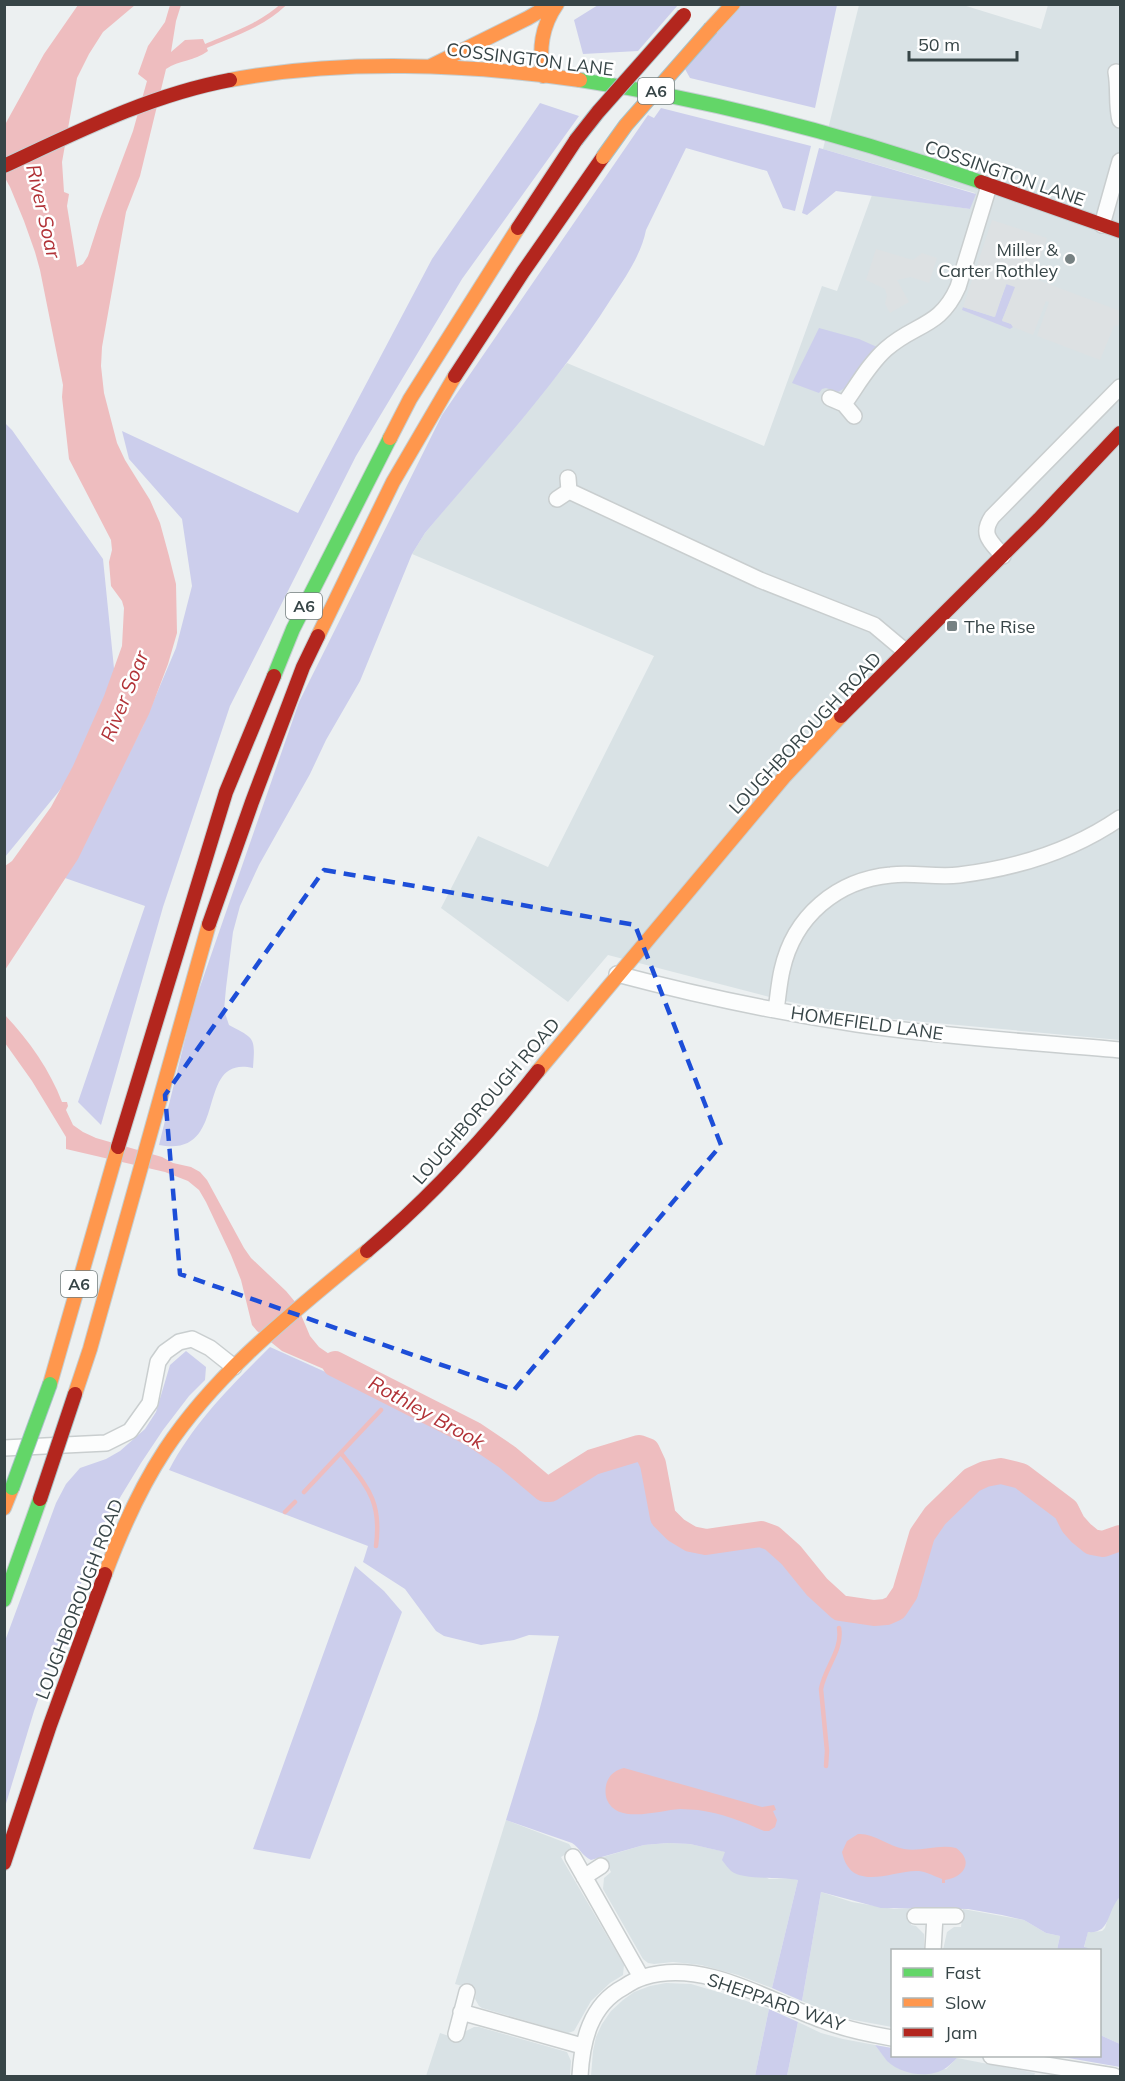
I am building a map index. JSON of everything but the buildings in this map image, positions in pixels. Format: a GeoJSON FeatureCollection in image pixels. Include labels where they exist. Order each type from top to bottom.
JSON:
{"type":"FeatureCollection","features":[{"type":"Feature","properties":{"kind":"main road"},"geometry":{"type":"LineString","coordinates":[[431,66],[552,4]]}},
{"type":"Feature","properties":{"kind":"main road"},"geometry":{"type":"LineString","coordinates":[[543,76],[539,57],[540,44],[547,20],[557,4]]}},
{"type":"Feature","properties":{"kind":"main road","name":"A6"},"geometry":{"type":"LineString","coordinates":[[4,1508],[50,1384],[126,1116],[226,792],[293,629],[410,399],[512,236],[576,140],[694,4]]}},
{"type":"Feature","properties":{"kind":"main road","name":"A6"},"geometry":{"type":"LineString","coordinates":[[4,1600],[90,1348],[207,930],[303,667],[393,482],[443,396],[523,272],[626,125],[733,4]]}},
{"type":"Feature","properties":{"kind":"main road","name":"COSSINGTON LANE"},"geometry":{"type":"LineString","coordinates":[[4,166],[128,110],[174,94],[228,80],[267,74],[342,68],[431,66],[571,79],[720,105],[881,149],[1120,231]]}},
{"type":"Feature","properties":{"kind":"main road","name":"LOUGHBOROUGH ROAD"},"geometry":{"type":"LineString","coordinates":[[4,1863],[62,1690],[126,1521],[166,1448],[197,1408],[251,1350],[304,1303],[390,1233],[446,1178],[504,1112],[616,974],[788,772],[905,651],[1003,556],[1120,434]]}},
{"type":"Feature","properties":{"kind":"street"},"geometry":{"type":"LineString","coordinates":[[1116,72],[1120,120]]}},
{"type":"Feature","properties":{"kind":"street"},"geometry":{"type":"LineString","coordinates":[[1102,225],[1120,161]]}},
{"type":"Feature","properties":{"kind":"street"},"geometry":{"type":"LineString","coordinates":[[842,406],[885,350],[900,338],[937,317],[951,301],[958,287],[989,186]]}},
{"type":"Feature","properties":{"kind":"street"},"geometry":{"type":"LineString","coordinates":[[1003,556],[986,534],[986,525],[1120,387]]}},
{"type":"Feature","properties":{"kind":"street"},"geometry":{"type":"LineString","coordinates":[[565,490],[760,580],[874,625],[905,651]]}},
{"type":"Feature","properties":{"kind":"street"},"geometry":{"type":"LineString","coordinates":[[776,1010],[782,969],[787,953],[805,921],[837,891],[867,879],[893,874],[956,876],[1033,860],[1080,843],[1120,818]]}},
{"type":"Feature","properties":{"kind":"street","name":"HOMEFIELD LANE"},"geometry":{"type":"LineString","coordinates":[[616,974],[673,989],[857,1024],[1120,1050]]}},
{"type":"Feature","properties":{"kind":"street"},"geometry":{"type":"LineString","coordinates":[[4,1448],[106,1443],[130,1431],[150,1403],[158,1362],[165,1352],[179,1342],[192,1339],[210,1348],[234,1367]]}},
{"type":"Feature","properties":{"kind":"street"},"geometry":{"type":"LineString","coordinates":[[573,1857],[641,1977]]}},
{"type":"Feature","properties":{"kind":"street"},"geometry":{"type":"LineString","coordinates":[[584,1876],[601,1866]]}},
{"type":"Feature","properties":{"kind":"street"},"geometry":{"type":"LineString","coordinates":[[915,1916],[956,1916]]}},
{"type":"Feature","properties":{"kind":"street"},"geometry":{"type":"LineString","coordinates":[[933,1949],[935,1916]]}},
{"type":"Feature","properties":{"kind":"street","name":"SHEPPARD WAY"},"geometry":{"type":"LineString","coordinates":[[580,2076],[582,2046],[591,2021],[604,2003],[618,1990],[641,1977],[661,1973],[681,1971],[708,1977],[766,1996],[823,2021],[891,2038]]}},
{"type":"Feature","properties":{"kind":"street"},"geometry":{"type":"LineString","coordinates":[[456,2034],[467,1992]]}},
{"type":"Feature","properties":{"kind":"street"},"geometry":{"type":"LineString","coordinates":[[461,2012],[582,2046]]}},
{"type":"Feature","properties":{"kind":"street"},"geometry":{"type":"LineString","coordinates":[[1003,2057],[1114,2076]]}},
{"type":"Feature","properties":{"kind":"highlighted area"},"geometry":{"type":"Polygon","coordinates":[[[324,870],[635,925],[721,1145],[514,1390],[180,1274],[165,1095],[324,870]]]}},
{"type":"Feature","properties":{"kind":"shaded area"},"geometry":{"type":"Polygon","coordinates":[[[598,5],[678,5],[638,51],[583,54],[574,20],[598,5]]]}},
{"type":"Feature","properties":{"kind":"shaded area"},"geometry":{"type":"Polygon","coordinates":[[[741,5],[837,5],[815,108],[690,78],[685,69],[741,5]]]}},
{"type":"Feature","properties":{"kind":"shaded area"},"geometry":{"type":"Polygon","coordinates":[[[859,5],[963,5],[1041,29],[1048,5],[1120,5],[1120,1040],[870,1017],[785,1001],[608,955],[568,1002],[441,908],[478,836],[548,867],[654,656],[412,554],[425,533],[567,363],[764,446],[822,286],[837,291],[872,195],[970,209],[975,193],[823,149],[859,5]]]}},
{"type":"Feature","properties":{"kind":"shaded area"},"geometry":{"type":"Polygon","coordinates":[[[540,103],[579,116],[462,279],[356,456],[230,706],[163,907],[101,1125],[78,1102],[145,906],[65,878],[143,726],[176,648],[192,586],[182,519],[129,459],[122,431],[298,513],[432,259],[540,103]]]}},
{"type":"Feature","properties":{"kind":"shaded area"},"geometry":{"type":"Polygon","coordinates":[[[661,108],[811,146],[795,211],[783,208],[767,171],[686,148],[622,283],[546,390],[425,533],[412,554],[360,681],[259,865],[240,906],[233,932],[224,1010],[229,1025],[252,1040],[253,1068],[234,1068],[223,1076],[205,1123],[196,1137],[181,1145],[159,1145],[193,1007],[299,702],[442,415],[648,115],[654,118],[661,108]]]}},
{"type":"Feature","properties":{"kind":"shaded area"},"geometry":{"type":"Polygon","coordinates":[[[819,148],[976,194],[970,209],[836,191],[807,215],[802,213],[819,148]]]}},
{"type":"Feature","properties":{"kind":"shaded area"},"geometry":{"type":"Polygon","coordinates":[[[992,220],[1047,238],[1033,278],[1120,311],[1120,325],[1114,326],[1100,360],[1037,336],[1049,302],[1046,301],[1033,335],[1002,321],[1015,287],[1006,284],[995,317],[963,307],[992,220]]]}},
{"type":"Feature","properties":{"kind":"shaded area"},"geometry":{"type":"Polygon","coordinates":[[[876,249],[913,260],[922,253],[937,258],[929,283],[911,277],[897,280],[909,302],[890,313],[885,304],[887,295],[885,289],[866,280],[876,249]]]}},
{"type":"Feature","properties":{"kind":"shaded area"},"geometry":{"type":"Polygon","coordinates":[[[1007,283],[1016,287],[1002,320],[1011,324],[1013,327],[1010,329],[962,310],[963,307],[994,317],[1007,283]]]}},
{"type":"Feature","properties":{"kind":"shaded area"},"geometry":{"type":"Polygon","coordinates":[[[819,328],[859,339],[877,347],[845,388],[838,392],[826,388],[819,393],[792,383],[819,328]]]}},
{"type":"Feature","properties":{"kind":"shaded area"},"geometry":{"type":"Polygon","coordinates":[[[5,423],[103,559],[119,718],[5,857],[5,423]]]}},
{"type":"Feature","properties":{"kind":"shaded area"},"geometry":{"type":"Polygon","coordinates":[[[270,1347],[361,1388],[369,1385],[461,1433],[490,1451],[541,1491],[551,1494],[588,1470],[647,1451],[660,1505],[673,1527],[691,1539],[720,1540],[761,1534],[777,1543],[835,1604],[863,1612],[890,1610],[902,1597],[922,1535],[972,1480],[1001,1471],[1024,1478],[1069,1516],[1081,1533],[1103,1544],[1120,1536],[1120,1897],[1105,1926],[1095,1932],[1088,1932],[1084,1947],[1091,1949],[1057,1949],[1060,1936],[1046,1933],[1024,1920],[1002,1915],[968,1909],[881,1908],[821,1892],[802,2001],[772,1988],[798,1880],[737,1874],[731,1871],[722,1860],[725,1852],[690,1844],[644,1845],[591,1860],[572,1843],[506,1820],[537,1719],[559,1636],[529,1635],[514,1640],[481,1645],[444,1636],[436,1631],[405,1589],[363,1562],[368,1546],[169,1470],[190,1436],[228,1390],[270,1347]]]}},
{"type":"Feature","properties":{"kind":"shaded area"},"geometry":{"type":"Polygon","coordinates":[[[186,1351],[206,1367],[205,1380],[189,1396],[163,1430],[104,1524],[34,1711],[5,1807],[5,1641],[56,1503],[66,1484],[80,1468],[106,1459],[120,1451],[145,1429],[156,1412],[170,1365],[186,1351]]]}},
{"type":"Feature","properties":{"kind":"shaded area"},"geometry":{"type":"Polygon","coordinates":[[[355,1566],[384,1591],[402,1612],[310,1859],[253,1849],[355,1566]]]}},
{"type":"Feature","properties":{"kind":"shaded area"},"geometry":{"type":"Polygon","coordinates":[[[506,1820],[569,1844],[573,1850],[561,1857],[624,1965],[623,1975],[610,1983],[591,2001],[574,2031],[568,2033],[482,2008],[475,1999],[476,1990],[455,1984],[506,1820]]]}},
{"type":"Feature","properties":{"kind":"shaded area"},"geometry":{"type":"Polygon","coordinates":[[[690,1844],[726,1852],[769,1879],[798,1880],[772,1988],[738,1975],[701,1965],[673,1962],[654,1964],[643,1959],[603,1889],[604,1878],[611,1872],[603,1857],[644,1845],[690,1844]]]}},
{"type":"Feature","properties":{"kind":"shaded area"},"geometry":{"type":"Polygon","coordinates":[[[821,1892],[852,1902],[894,1909],[910,1908],[911,1925],[916,1926],[924,1934],[924,1949],[891,1949],[891,2027],[843,2018],[802,2001],[821,1892]]]}},
{"type":"Feature","properties":{"kind":"shaded area"},"geometry":{"type":"Polygon","coordinates":[[[1120,1897],[1120,2044],[1101,2035],[1101,1949],[1084,1948],[1088,1931],[1102,1931],[1105,1928],[1111,1908],[1120,1897]]]}},
{"type":"Feature","properties":{"kind":"shaded area"},"geometry":{"type":"Polygon","coordinates":[[[963,1909],[1024,1920],[1046,1933],[1060,1936],[1057,1949],[943,1949],[947,1932],[954,1927],[961,1927],[963,1909]]]}},
{"type":"Feature","properties":{"kind":"shaded area"},"geometry":{"type":"Polygon","coordinates":[[[666,1983],[691,1984],[769,2009],[755,2076],[591,2076],[596,2037],[611,2011],[634,1992],[666,1983]]]}},
{"type":"Feature","properties":{"kind":"shaded area"},"geometry":{"type":"Polygon","coordinates":[[[769,2009],[798,2022],[787,2076],[755,2076],[769,2009]]]}},
{"type":"Feature","properties":{"kind":"shaded area"},"geometry":{"type":"Polygon","coordinates":[[[798,2022],[821,2033],[875,2045],[888,2061],[899,2069],[946,2069],[957,2058],[1035,2073],[1034,2076],[787,2076],[798,2022]]]}},
{"type":"Feature","properties":{"kind":"shaded area"},"geometry":{"type":"Polygon","coordinates":[[[474,2027],[567,2052],[571,2061],[570,2076],[426,2076],[440,2033],[461,2040],[466,2031],[474,2027]]]}},
{"type":"Feature","properties":{"kind":"shaded area"},"geometry":{"type":"Polygon","coordinates":[[[1101,2035],[1120,2044],[1120,2067],[1063,2057],[1101,2057],[1101,2035]]]}},
{"type":"Feature","properties":{"kind":"shaded area"},"geometry":{"type":"Polygon","coordinates":[[[875,2045],[891,2048],[891,2057],[957,2058],[946,2068],[932,2074],[916,2074],[900,2070],[887,2061],[875,2045]]]}},
{"type":"Feature","properties":{"kind":"water","name":"River Soar"},"geometry":{"type":"Polygon","coordinates":[[[78,5],[135,5],[103,32],[77,78],[62,162],[64,192],[69,194],[67,206],[77,267],[83,264],[88,256],[133,131],[147,81],[138,74],[148,46],[165,22],[170,5],[181,5],[171,52],[185,40],[203,39],[208,51],[166,69],[140,176],[126,212],[102,347],[101,366],[104,393],[117,443],[150,500],[160,523],[169,556],[176,584],[177,633],[149,714],[78,859],[5,970],[5,866],[12,861],[51,807],[73,766],[104,696],[122,646],[124,608],[122,601],[111,586],[109,562],[112,550],[111,540],[69,459],[62,397],[63,385],[40,270],[24,221],[5,178],[4,127],[44,54],[78,5]]]}},
{"type":"Feature","properties":{"kind":"water"},"geometry":{"type":"Polygon","coordinates":[[[4,1014],[38,1055],[62,1102],[67,1102],[66,1110],[73,1125],[96,1138],[162,1157],[200,1172],[207,1180],[251,1258],[296,1303],[310,1336],[319,1347],[332,1356],[368,1374],[363,1386],[282,1351],[257,1331],[252,1325],[241,1280],[231,1255],[206,1202],[199,1190],[188,1181],[165,1172],[66,1149],[66,1137],[32,1081],[5,1043],[4,1014]]]}},
{"type":"Feature","properties":{"kind":"water"},"geometry":{"type":"Polygon","coordinates":[[[624,1768],[762,1807],[774,1805],[776,1810],[773,1811],[777,1820],[775,1827],[764,1831],[732,1818],[698,1810],[680,1809],[640,1814],[620,1812],[612,1808],[607,1800],[606,1789],[607,1782],[612,1775],[624,1768]]]}},
{"type":"Feature","properties":{"kind":"water"},"geometry":{"type":"Polygon","coordinates":[[[858,1834],[864,1834],[904,1849],[956,1848],[965,1858],[965,1868],[958,1876],[945,1880],[945,1883],[942,1883],[942,1879],[919,1871],[874,1877],[854,1873],[847,1865],[842,1852],[847,1841],[858,1834]]]}},
{"type":"Feature","properties":{"kind":"waterway"},"geometry":{"type":"LineString","coordinates":[[206,46],[257,23],[284,4]]}},
{"type":"Feature","properties":{"kind":"waterway","name":"Rothley Brook"},"geometry":{"type":"LineString","coordinates":[[335,1364],[473,1434],[507,1457],[545,1489],[550,1489],[593,1462],[639,1448],[647,1451],[653,1464],[663,1517],[676,1530],[691,1539],[706,1542],[761,1534],[772,1538],[791,1555],[817,1587],[840,1608],[874,1613],[886,1612],[895,1608],[905,1593],[922,1535],[935,1516],[972,1480],[985,1474],[1001,1471],[1021,1476],[1066,1510],[1073,1524],[1092,1542],[1103,1544],[1120,1538]]}},
{"type":"Feature","properties":{"kind":"waterway"},"geometry":{"type":"LineString","coordinates":[[304,1492],[381,1410]]}},
{"type":"Feature","properties":{"kind":"waterway"},"geometry":{"type":"LineString","coordinates":[[341,1453],[371,1495],[377,1517],[376,1546]]}},
{"type":"Feature","properties":{"kind":"waterway"},"geometry":{"type":"LineString","coordinates":[[285,1512],[295,1502]]}},
{"type":"Feature","properties":{"kind":"waterway"},"geometry":{"type":"LineString","coordinates":[[835,1604],[837,1616]]}},
{"type":"Feature","properties":{"kind":"waterway"},"geometry":{"type":"LineString","coordinates":[[826,1766],[827,1751],[821,1689],[836,1651],[840,1636],[839,1628]]}},
{"type":"Feature","properties":{"kind":"traffic: fast"},"geometry":{"type":"LineString","coordinates":[[580,80],[733,109],[833,135],[981,182]]}},
{"type":"Feature","properties":{"kind":"traffic: fast"},"geometry":{"type":"LineString","coordinates":[[274,676],[293,629],[390,438]]}},
{"type":"Feature","properties":{"kind":"traffic: fast"},"geometry":{"type":"LineString","coordinates":[[12,1488],[50,1384]]}},
{"type":"Feature","properties":{"kind":"traffic: fast"},"geometry":{"type":"LineString","coordinates":[[4,1600],[40,1499]]}},
{"type":"Feature","properties":{"kind":"traffic: slow"},"geometry":{"type":"LineString","coordinates":[[431,66],[552,4]]}},
{"type":"Feature","properties":{"kind":"traffic: slow"},"geometry":{"type":"LineString","coordinates":[[543,76],[542,38],[557,4]]}},
{"type":"Feature","properties":{"kind":"traffic: slow"},"geometry":{"type":"LineString","coordinates":[[711,28],[733,4]]}},
{"type":"Feature","properties":{"kind":"traffic: slow"},"geometry":{"type":"LineString","coordinates":[[603,157],[626,125],[711,28]]}},
{"type":"Feature","properties":{"kind":"traffic: slow"},"geometry":{"type":"LineString","coordinates":[[230,80],[316,69],[405,66],[494,70],[580,80]]}},
{"type":"Feature","properties":{"kind":"traffic: slow"},"geometry":{"type":"LineString","coordinates":[[390,438],[410,399],[518,228]]}},
{"type":"Feature","properties":{"kind":"traffic: slow"},"geometry":{"type":"LineString","coordinates":[[318,636],[393,482],[455,376]]}},
{"type":"Feature","properties":{"kind":"traffic: slow"},"geometry":{"type":"LineString","coordinates":[[538,1071],[784,777],[841,716]]}},
{"type":"Feature","properties":{"kind":"traffic: slow"},"geometry":{"type":"LineString","coordinates":[[75,1394],[90,1349],[209,924]]}},
{"type":"Feature","properties":{"kind":"traffic: slow"},"geometry":{"type":"LineString","coordinates":[[50,1384],[118,1147]]}},
{"type":"Feature","properties":{"kind":"traffic: slow"},"geometry":{"type":"LineString","coordinates":[[105,1574],[139,1495],[156,1464],[186,1421],[233,1368],[259,1343],[367,1251]]}},
{"type":"Feature","properties":{"kind":"traffic: slow"},"geometry":{"type":"LineString","coordinates":[[4,1508],[12,1488]]}},
{"type":"Feature","properties":{"kind":"traffic: jam"},"geometry":{"type":"LineString","coordinates":[[576,140],[684,15]]}},
{"type":"Feature","properties":{"kind":"traffic: jam"},"geometry":{"type":"LineString","coordinates":[[4,166],[114,116],[171,95],[230,80]]}},
{"type":"Feature","properties":{"kind":"traffic: jam"},"geometry":{"type":"LineString","coordinates":[[518,228],[576,140]]}},
{"type":"Feature","properties":{"kind":"traffic: jam"},"geometry":{"type":"LineString","coordinates":[[455,376],[523,272],[603,157]]}},
{"type":"Feature","properties":{"kind":"traffic: jam"},"geometry":{"type":"LineString","coordinates":[[981,182],[1120,231]]}},
{"type":"Feature","properties":{"kind":"traffic: jam"},"geometry":{"type":"LineString","coordinates":[[841,716],[1039,519],[1120,433]]}},
{"type":"Feature","properties":{"kind":"traffic: jam"},"geometry":{"type":"LineString","coordinates":[[209,924],[303,667],[318,636]]}},
{"type":"Feature","properties":{"kind":"traffic: jam"},"geometry":{"type":"LineString","coordinates":[[118,1147],[226,792],[274,676]]}},
{"type":"Feature","properties":{"kind":"traffic: jam"},"geometry":{"type":"LineString","coordinates":[[367,1251],[457,1166],[538,1071]]}},
{"type":"Feature","properties":{"kind":"traffic: jam"},"geometry":{"type":"LineString","coordinates":[[40,1499],[75,1394]]}},
{"type":"Feature","properties":{"kind":"traffic: jam"},"geometry":{"type":"LineString","coordinates":[[4,1863],[50,1725],[105,1574]]}},
{"type":"Feature","properties":{"kind":"place","name":"Miller & Carter Rothley"},"geometry":{"type":"Point","coordinates":[1070,259]}},
{"type":"Feature","properties":{"kind":"place","name":"The Rise"},"geometry":{"type":"Point","coordinates":[952,626]}}]}
